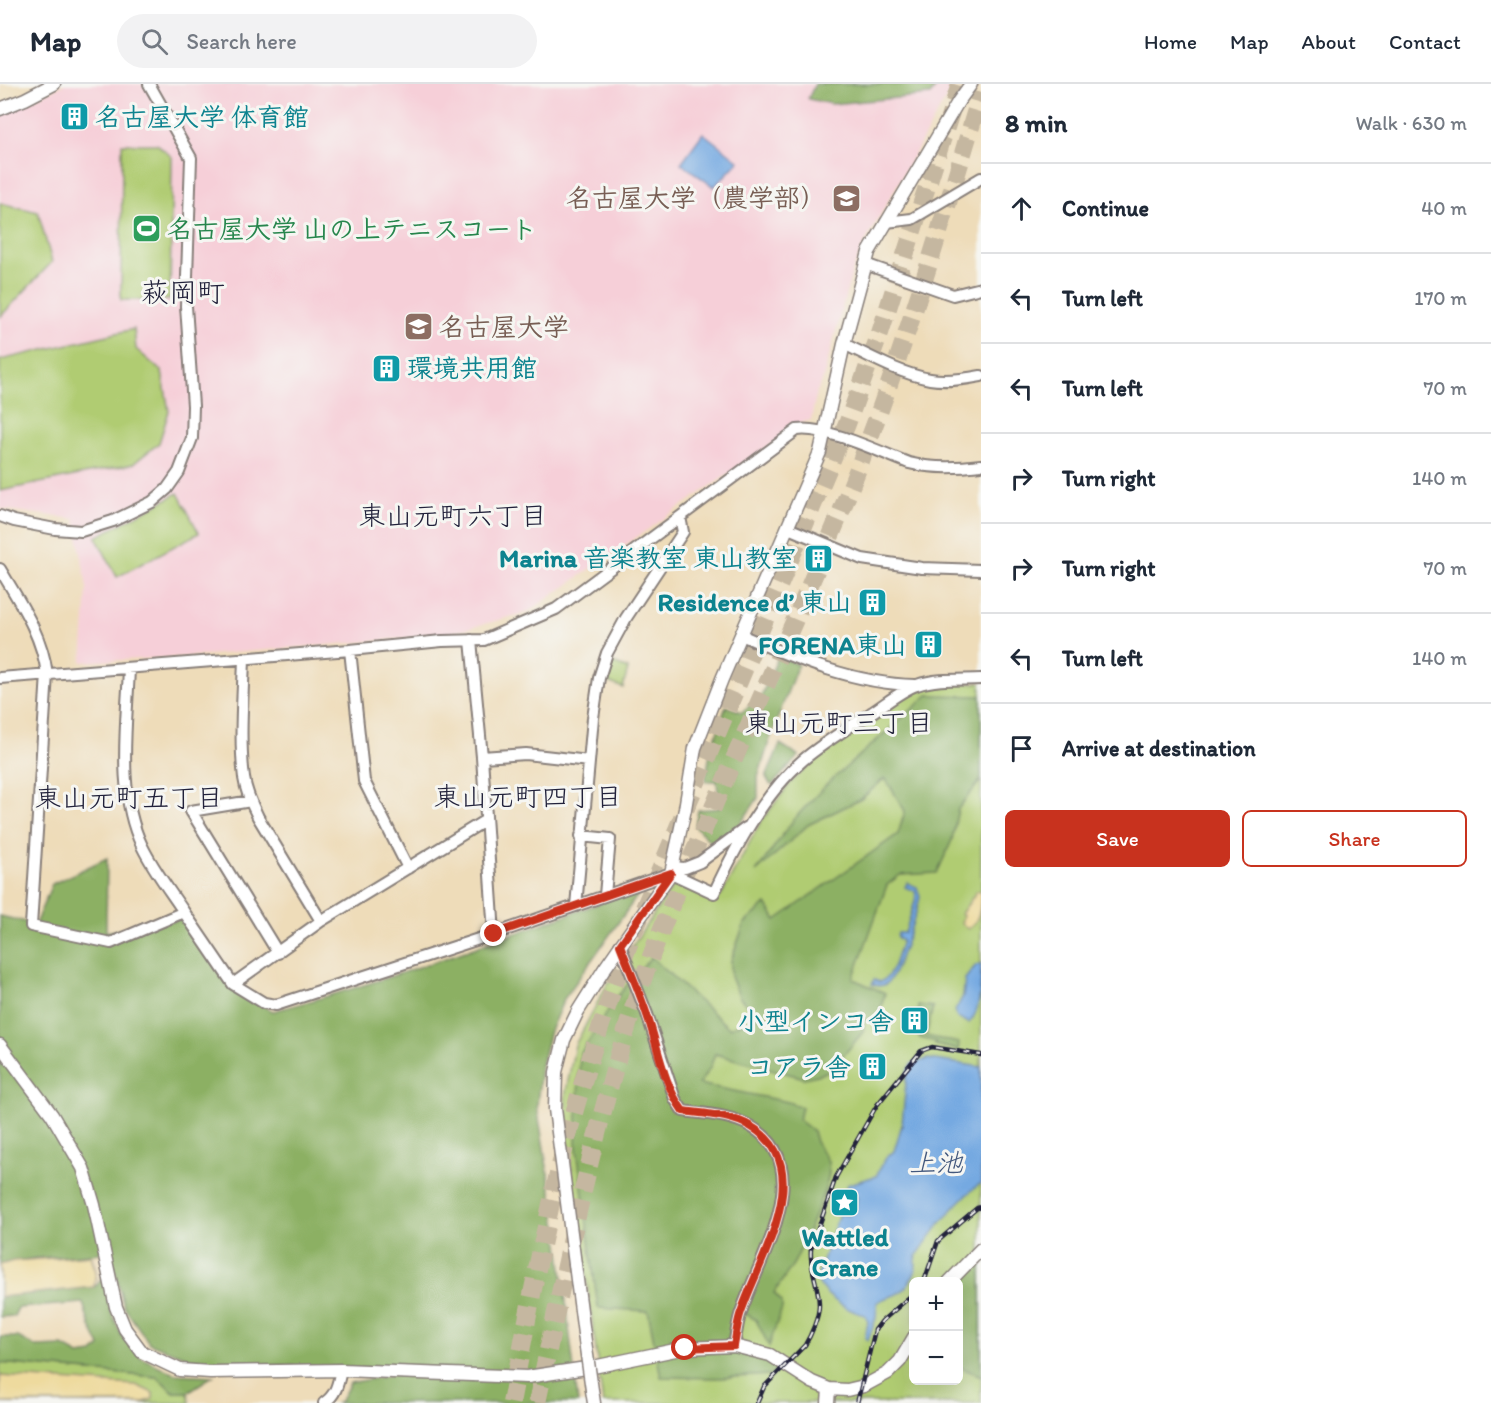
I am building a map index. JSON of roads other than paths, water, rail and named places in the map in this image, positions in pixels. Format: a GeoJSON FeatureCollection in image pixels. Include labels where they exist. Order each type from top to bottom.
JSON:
{"type":"FeatureCollection","features":[{"type":"Feature","properties":{"kind":"street"},"geometry":{"type":"LineString","coordinates":[[0,109],[54,84]]}},
{"type":"Feature","properties":{"kind":"street"},"geometry":{"type":"LineString","coordinates":[[0,516],[55,529],[81,531],[113,521],[152,502],[167,489],[179,472],[192,438],[193,406],[186,306],[191,158],[149,84]]}},
{"type":"Feature","properties":{"kind":"street"},"geometry":{"type":"LineString","coordinates":[[594,1403],[555,1109],[556,1072],[564,1040],[578,1011],[671,870],[685,810],[695,748],[722,679],[820,452],[844,345],[869,252],[971,84]]}},
{"type":"Feature","properties":{"kind":"street"},"geometry":{"type":"LineString","coordinates":[[886,222],[912,219],[981,178]]}},
{"type":"Feature","properties":{"kind":"street"},"geometry":{"type":"LineString","coordinates":[[865,264],[953,295],[981,288]]}},
{"type":"Feature","properties":{"kind":"street"},"geometry":{"type":"LineString","coordinates":[[844,345],[930,379],[954,380],[981,376]]}},
{"type":"Feature","properties":{"kind":"street"},"geometry":{"type":"LineString","coordinates":[[0,678],[484,639],[555,609],[796,430],[808,429],[825,432],[909,463],[924,466],[981,465]]}},
{"type":"Feature","properties":{"kind":"street"},"geometry":{"type":"LineString","coordinates":[[576,906],[581,836],[599,678],[607,653],[626,618],[683,532],[680,517]]}},
{"type":"Feature","properties":{"kind":"street"},"geometry":{"type":"LineString","coordinates":[[788,528],[862,559],[922,568],[981,570]]}},
{"type":"Feature","properties":{"kind":"street"},"geometry":{"type":"LineString","coordinates":[[0,569],[36,631],[45,653],[47,674],[31,926],[111,942],[183,912]]}},
{"type":"Feature","properties":{"kind":"street"},"geometry":{"type":"LineString","coordinates":[[741,635],[825,668],[893,685],[981,679]]}},
{"type":"Feature","properties":{"kind":"street"},"geometry":{"type":"LineString","coordinates":[[471,640],[482,757],[494,934]]}},
{"type":"Feature","properties":{"kind":"street"},"geometry":{"type":"LineString","coordinates":[[350,650],[364,781],[408,868]]}},
{"type":"Feature","properties":{"kind":"street"},"geometry":{"type":"LineString","coordinates":[[244,658],[244,780],[258,817],[321,921]]}},
{"type":"Feature","properties":{"kind":"street"},"geometry":{"type":"LineString","coordinates":[[129,668],[125,785],[130,815],[142,846],[183,912],[233,984],[264,1003],[276,1005],[576,906],[671,870],[685,868],[700,862],[750,824]]}},
{"type":"Feature","properties":{"kind":"street"},"geometry":{"type":"LineString","coordinates":[[671,870],[714,893],[750,824],[784,778],[804,759],[853,724],[916,685]]}},
{"type":"Feature","properties":{"kind":"street"},"geometry":{"type":"LineString","coordinates":[[482,757],[526,754],[589,761]]}},
{"type":"Feature","properties":{"kind":"street"},"geometry":{"type":"LineString","coordinates":[[251,801],[191,811],[278,953]]}},
{"type":"Feature","properties":{"kind":"street"},"geometry":{"type":"LineString","coordinates":[[233,984],[321,921],[486,820]]}},
{"type":"Feature","properties":{"kind":"street"},"geometry":{"type":"LineString","coordinates":[[581,836],[610,839],[605,895]]}},
{"type":"Feature","properties":{"kind":"street"},"geometry":{"type":"LineString","coordinates":[[620,945],[647,1014],[675,1100],[683,1111],[731,1119],[752,1127],[764,1137],[779,1156],[783,1185],[781,1202],[773,1234],[740,1316],[734,1346]]}},
{"type":"Feature","properties":{"kind":"street"},"geometry":{"type":"LineString","coordinates":[[0,1045],[69,1142],[83,1168],[94,1205],[116,1307],[124,1329],[142,1352],[180,1370],[210,1372],[341,1370],[527,1377],[593,1367],[676,1350],[734,1346],[770,1354],[812,1382],[829,1389],[847,1390],[876,1381],[900,1361],[909,1346]]}},
{"type":"Feature","properties":{"kind":"street"},"geometry":{"type":"LineString","coordinates":[[954,1277],[981,1249]]}},
{"type":"Feature","properties":{"kind":"street"},"geometry":{"type":"LineString","coordinates":[[324,1403],[332,1397],[338,1386],[341,1370]]}},
{"type":"Feature","properties":{"kind":"street"},"geometry":{"type":"LineString","coordinates":[[828,1403],[829,1389]]}},
{"type":"Feature","properties":{"kind":"water"},"geometry":{"type":"Polygon","coordinates":[[[703,133],[739,161],[714,187],[681,163],[703,133]]]}},
{"type":"Feature","properties":{"kind":"water"},"geometry":{"type":"Polygon","coordinates":[[[907,883],[917,887],[920,897],[915,916],[890,979],[881,986],[872,984],[874,980],[880,982],[889,975],[897,958],[902,941],[897,937],[898,933],[905,933],[916,898],[915,891],[905,887],[907,883]]]}},
{"type":"Feature","properties":{"kind":"water"},"geometry":{"type":"Polygon","coordinates":[[[981,964],[978,1005],[969,1023],[957,1017],[955,1011],[963,996],[965,979],[976,965],[981,964]]]}},
{"type":"Feature","properties":{"kind":"water","name":"上池"},"geometry":{"type":"Polygon","coordinates":[[[928,1059],[981,1067],[981,1183],[946,1216],[932,1235],[917,1256],[916,1270],[912,1277],[909,1277],[909,1283],[905,1288],[877,1303],[876,1318],[868,1340],[865,1338],[868,1322],[865,1315],[851,1310],[829,1296],[817,1278],[839,1214],[849,1215],[856,1207],[857,1197],[846,1187],[876,1176],[886,1158],[894,1151],[902,1125],[907,1072],[911,1064],[928,1059]]]}},
{"type":"Feature","properties":{"kind":"tunnel"},"geometry":{"type":"LineString","coordinates":[[511,1403],[555,1185],[580,1092],[607,1007],[629,944],[847,424],[880,333],[960,84]]}},
{"type":"Feature","properties":{"kind":"tunnel"},"geometry":{"type":"LineString","coordinates":[[537,1403],[587,1175],[634,1006],[674,898],[810,585],[862,458],[916,303],[981,93]]}},
{"type":"Feature","properties":{"kind":"railway"},"geometry":{"type":"LineString","coordinates":[[757,1403],[764,1387],[805,1345],[814,1326],[819,1305],[811,1263],[811,1249],[836,1177],[877,1105],[921,1051],[932,1047],[981,1055]]}},
{"type":"Feature","properties":{"kind":"railway"},"geometry":{"type":"LineString","coordinates":[[926,1277],[938,1241],[981,1207]]}},
{"type":"Feature","properties":{"kind":"railway"},"geometry":{"type":"LineString","coordinates":[[857,1403],[875,1330],[909,1297]]}},
{"type":"Feature","properties":{"kind":"place","name":"名古屋大学 体育館"},"geometry":{"type":"Point","coordinates":[74,117]}},
{"type":"Feature","properties":{"kind":"place","name":"名古屋大学（農学部）"},"geometry":{"type":"Point","coordinates":[847,198]}},
{"type":"Feature","properties":{"kind":"place","name":"名古屋大学 山の上テニスコート"},"geometry":{"type":"Point","coordinates":[146,229]}},
{"type":"Feature","properties":{"kind":"place","name":"名古屋大学"},"geometry":{"type":"Point","coordinates":[418,327]}},
{"type":"Feature","properties":{"kind":"place","name":"環境共用館"},"geometry":{"type":"Point","coordinates":[386,368]}},
{"type":"Feature","properties":{"kind":"place","name":"Marina 音楽教室 東山教室"},"geometry":{"type":"Point","coordinates":[818,558]}},
{"type":"Feature","properties":{"kind":"place","name":"Residence d’ 東山"},"geometry":{"type":"Point","coordinates":[873,602]}},
{"type":"Feature","properties":{"kind":"place","name":"FORENA東山"},"geometry":{"type":"Point","coordinates":[928,645]}},
{"type":"Feature","properties":{"kind":"place","name":"小型インコ舎"},"geometry":{"type":"Point","coordinates":[915,1021]}},
{"type":"Feature","properties":{"kind":"place","name":"コアラ舎"},"geometry":{"type":"Point","coordinates":[872,1067]}},
{"type":"Feature","properties":{"kind":"place","name":"Wattled Crane"},"geometry":{"type":"Point","coordinates":[845,1203]}},
{"type":"Feature","properties":{"kind":"district","name":"萩岡町"},"geometry":{"type":"Point","coordinates":[183,292]}},
{"type":"Feature","properties":{"kind":"district","name":"東山元町六丁目"},"geometry":{"type":"Point","coordinates":[453,515]}},
{"type":"Feature","properties":{"kind":"district","name":"東山元町三丁目"},"geometry":{"type":"Point","coordinates":[839,722]}},
{"type":"Feature","properties":{"kind":"district","name":"東山元町四丁目"},"geometry":{"type":"Point","coordinates":[528,796]}},
{"type":"Feature","properties":{"kind":"district","name":"東山元町五丁目"},"geometry":{"type":"Point","coordinates":[129,797]}}]}
